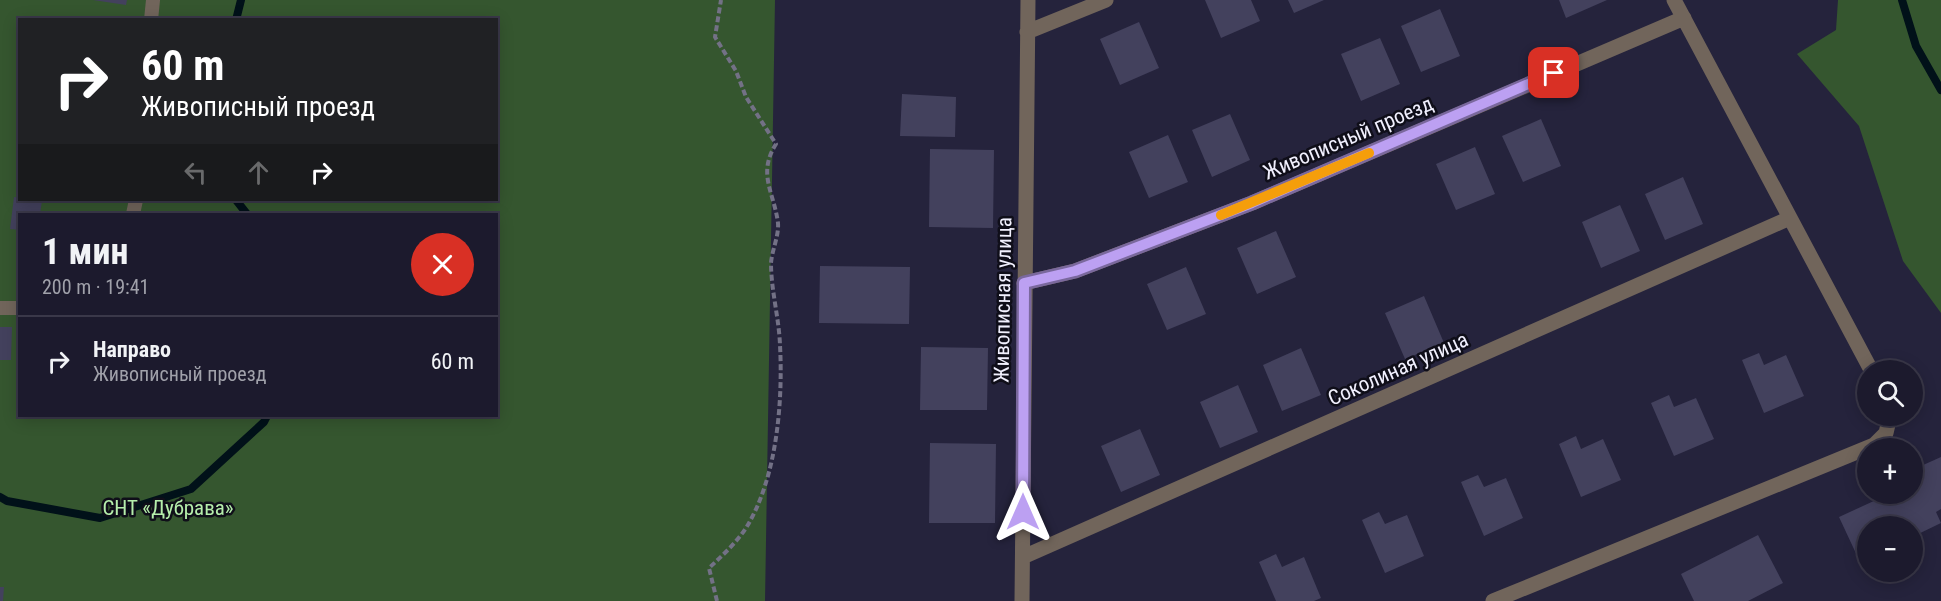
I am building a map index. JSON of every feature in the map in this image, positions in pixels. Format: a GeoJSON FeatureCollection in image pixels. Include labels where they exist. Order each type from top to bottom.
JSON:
{"type":"FeatureCollection","features":[{"type":"Feature","properties":{"kind":"street","name":"Живописная улица"},"geometry":{"type":"LineString","coordinates":[[1022,601],[1028,0]]}},
{"type":"Feature","properties":{"kind":"street"},"geometry":{"type":"LineString","coordinates":[[1028,32],[1106,0]]}},
{"type":"Feature","properties":{"kind":"street"},"geometry":{"type":"LineString","coordinates":[[1674,0],[1866,360]]}},
{"type":"Feature","properties":{"kind":"street","name":"Живописный проезд"},"geometry":{"type":"LineString","coordinates":[[1024,283],[1075,271],[1252,203],[1684,18]]}},
{"type":"Feature","properties":{"kind":"street","name":"Соколиная улица"},"geometry":{"type":"LineString","coordinates":[[1023,558],[1790,218]]}},
{"type":"Feature","properties":{"kind":"street"},"geometry":{"type":"LineString","coordinates":[[1492,601],[1874,445],[1886,433],[1888,426]]}},
{"type":"Feature","properties":{"kind":"lane"},"geometry":{"type":"LineString","coordinates":[[151,18],[153,0]]}},
{"type":"Feature","properties":{"kind":"lane"},"geometry":{"type":"LineString","coordinates":[[0,308],[18,308]]}},
{"type":"Feature","properties":{"kind":"path"},"geometry":{"type":"LineString","coordinates":[[717,601],[709,568],[746,528],[774,453],[781,416],[780,345],[771,263],[778,225],[766,177],[767,158],[776,144],[746,97],[736,70],[715,37],[721,0]]}},
{"type":"Feature","properties":{"kind":"green space","name":"СНТ «Дубрава»"},"geometry":{"type":"Polygon","coordinates":[[[0,0],[775,0],[765,601],[0,601],[0,0]]]}},
{"type":"Feature","properties":{"kind":"green space"},"geometry":{"type":"Polygon","coordinates":[[[1838,0],[1941,0],[1941,313],[1903,261],[1859,126],[1797,54],[1836,30],[1838,0]]]}},
{"type":"Feature","properties":{"kind":"building"},"geometry":{"type":"Polygon","coordinates":[[[93,0],[127,0],[126,5],[93,0]]]}},
{"type":"Feature","properties":{"kind":"building"},"geometry":{"type":"Polygon","coordinates":[[[1205,0],[1251,0],[1260,21],[1221,38],[1205,0]]]}},
{"type":"Feature","properties":{"kind":"building"},"geometry":{"type":"Polygon","coordinates":[[[1288,0],[1324,0],[1294,13],[1288,0]]]}},
{"type":"Feature","properties":{"kind":"building"},"geometry":{"type":"Polygon","coordinates":[[[1559,0],[1607,0],[1566,18],[1559,0]]]}},
{"type":"Feature","properties":{"kind":"building"},"geometry":{"type":"Polygon","coordinates":[[[1440,9],[1460,56],[1421,72],[1401,26],[1440,9]]]}},
{"type":"Feature","properties":{"kind":"building"},"geometry":{"type":"Polygon","coordinates":[[[1139,22],[1159,68],[1120,85],[1100,39],[1139,22]]]}},
{"type":"Feature","properties":{"kind":"building"},"geometry":{"type":"Polygon","coordinates":[[[1380,38],[1400,84],[1361,101],[1341,54],[1380,38]]]}},
{"type":"Feature","properties":{"kind":"building"},"geometry":{"type":"Polygon","coordinates":[[[902,94],[956,97],[955,137],[900,136],[902,94]]]}},
{"type":"Feature","properties":{"kind":"building"},"geometry":{"type":"Polygon","coordinates":[[[1230,114],[1250,160],[1212,177],[1192,130],[1230,114]]]}},
{"type":"Feature","properties":{"kind":"building"},"geometry":{"type":"Polygon","coordinates":[[[1541,119],[1561,166],[1523,182],[1502,136],[1541,119]]]}},
{"type":"Feature","properties":{"kind":"building"},"geometry":{"type":"Polygon","coordinates":[[[1168,135],[1188,182],[1149,198],[1129,152],[1168,135]]]}},
{"type":"Feature","properties":{"kind":"building"},"geometry":{"type":"Polygon","coordinates":[[[1475,147],[1495,194],[1456,210],[1436,164],[1475,147]]]}},
{"type":"Feature","properties":{"kind":"building"},"geometry":{"type":"Polygon","coordinates":[[[930,149],[994,150],[993,228],[929,227],[930,149]]]}},
{"type":"Feature","properties":{"kind":"building"},"geometry":{"type":"Polygon","coordinates":[[[1683,177],[1703,224],[1665,240],[1645,194],[1683,177]]]}},
{"type":"Feature","properties":{"kind":"building"},"geometry":{"type":"Polygon","coordinates":[[[14,197],[18,198],[18,201],[42,201],[40,213],[18,213],[18,230],[10,229],[14,197]]]}},
{"type":"Feature","properties":{"kind":"building"},"geometry":{"type":"Polygon","coordinates":[[[1620,205],[1640,251],[1601,268],[1582,222],[1620,205]]]}},
{"type":"Feature","properties":{"kind":"building"},"geometry":{"type":"Polygon","coordinates":[[[1276,231],[1296,277],[1257,294],[1237,248],[1276,231]]]}},
{"type":"Feature","properties":{"kind":"building"},"geometry":{"type":"Polygon","coordinates":[[[820,266],[910,267],[909,324],[819,323],[820,266]]]}},
{"type":"Feature","properties":{"kind":"building"},"geometry":{"type":"Polygon","coordinates":[[[1186,267],[1206,314],[1167,330],[1147,284],[1186,267]]]}},
{"type":"Feature","properties":{"kind":"building"},"geometry":{"type":"Polygon","coordinates":[[[1424,296],[1444,343],[1405,359],[1385,313],[1424,296]]]}},
{"type":"Feature","properties":{"kind":"building"},"geometry":{"type":"Polygon","coordinates":[[[0,327],[12,327],[11,360],[0,360],[0,327]]]}},
{"type":"Feature","properties":{"kind":"building"},"geometry":{"type":"Polygon","coordinates":[[[921,347],[988,348],[987,410],[920,410],[921,347]]]}},
{"type":"Feature","properties":{"kind":"building"},"geometry":{"type":"Polygon","coordinates":[[[1301,348],[1321,395],[1282,411],[1263,365],[1301,348]]]}},
{"type":"Feature","properties":{"kind":"building"},"geometry":{"type":"Polygon","coordinates":[[[1759,353],[1764,365],[1786,355],[1804,396],[1764,413],[1742,360],[1759,353]]]}},
{"type":"Feature","properties":{"kind":"building"},"geometry":{"type":"Polygon","coordinates":[[[1238,385],[1258,432],[1220,448],[1200,402],[1238,385]]]}},
{"type":"Feature","properties":{"kind":"building"},"geometry":{"type":"Polygon","coordinates":[[[1669,395],[1674,407],[1696,398],[1714,439],[1674,456],[1651,403],[1669,395]]]}},
{"type":"Feature","properties":{"kind":"building"},"geometry":{"type":"Polygon","coordinates":[[[1140,429],[1160,475],[1121,492],[1101,446],[1140,429]]]}},
{"type":"Feature","properties":{"kind":"building"},"geometry":{"type":"Polygon","coordinates":[[[1576,436],[1581,449],[1603,439],[1621,480],[1581,497],[1559,444],[1576,436]]]}},
{"type":"Feature","properties":{"kind":"building"},"geometry":{"type":"Polygon","coordinates":[[[930,443],[996,444],[995,523],[929,523],[930,443]]]}},
{"type":"Feature","properties":{"kind":"building"},"geometry":{"type":"Polygon","coordinates":[[[1941,457],[1941,509],[1936,512],[1941,523],[1923,532],[1923,516],[1857,516],[1857,556],[1839,517],[1867,504],[1923,504],[1923,465],[1941,457]]]}},
{"type":"Feature","properties":{"kind":"building"},"geometry":{"type":"Polygon","coordinates":[[[1478,475],[1484,487],[1506,478],[1523,518],[1484,536],[1461,482],[1478,475]]]}},
{"type":"Feature","properties":{"kind":"building"},"geometry":{"type":"Polygon","coordinates":[[[1379,512],[1385,524],[1407,515],[1424,556],[1385,573],[1362,520],[1379,512]]]}},
{"type":"Feature","properties":{"kind":"building"},"geometry":{"type":"Polygon","coordinates":[[[1758,535],[1783,583],[1748,601],[1694,601],[1681,574],[1758,535]]]}},
{"type":"Feature","properties":{"kind":"building"},"geometry":{"type":"Polygon","coordinates":[[[1276,554],[1282,567],[1304,557],[1321,598],[1314,601],[1276,601],[1259,562],[1276,554]]]}},
{"type":"Feature","properties":{"kind":"building"},"geometry":{"type":"Polygon","coordinates":[[[0,587],[4,587],[3,601],[0,601],[0,587]]]}},
{"type":"Feature","properties":{"kind":"waterway"},"geometry":{"type":"LineString","coordinates":[[236,18],[241,0]]}},
{"type":"Feature","properties":{"kind":"waterway"},"geometry":{"type":"LineString","coordinates":[[1902,0],[1916,46],[1941,90]]}},
{"type":"Feature","properties":{"kind":"waterway"},"geometry":{"type":"LineString","coordinates":[[237,201],[246,213]]}},
{"type":"Feature","properties":{"kind":"waterway"},"geometry":{"type":"LineString","coordinates":[[0,497],[7,501],[100,518],[191,489],[264,422],[266,417]]}},
{"type":"Feature","properties":{"kind":"slow traffic"},"geometry":{"type":"LineString","coordinates":[[1221,215],[1369,153]]}},
{"type":"Feature","properties":{"kind":"route"},"geometry":{"type":"LineString","coordinates":[[1023,512],[1024,283],[1075,271],[1252,203],[1554,73]]}}]}
